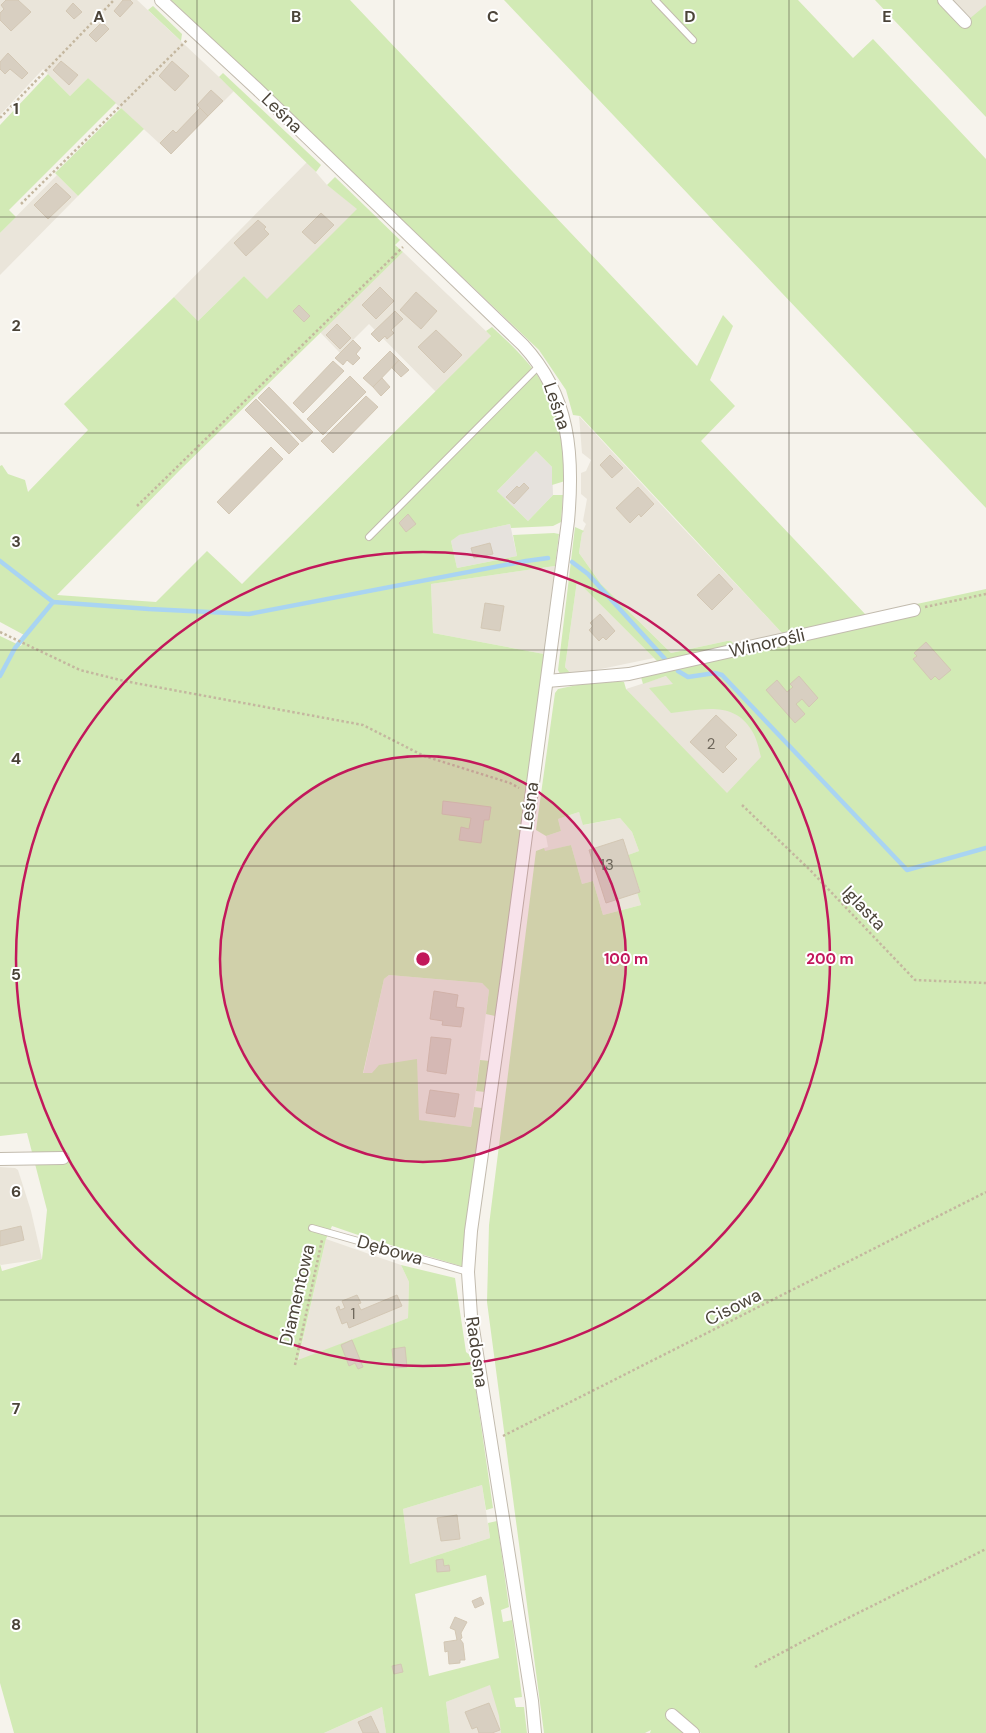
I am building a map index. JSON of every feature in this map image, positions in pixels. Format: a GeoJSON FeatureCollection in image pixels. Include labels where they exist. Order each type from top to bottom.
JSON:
{"type":"FeatureCollection","features":[{"type":"Feature","properties":{"kind":"street","name":"Leśna"},"geometry":{"type":"LineString","coordinates":[[161,0],[256,88],[523,345],[540,365],[559,401],[564,415],[571,464],[571,490],[508,970]]}},
{"type":"Feature","properties":{"kind":"street"},"geometry":{"type":"LineString","coordinates":[[944,0],[965,22]]}},
{"type":"Feature","properties":{"kind":"street","name":"Winorośli"},"geometry":{"type":"LineString","coordinates":[[547,682],[629,674],[914,610]]}},
{"type":"Feature","properties":{"kind":"street","name":"Radosna"},"geometry":{"type":"LineString","coordinates":[[508,970],[470,1231],[468,1272],[471,1316],[532,1701],[535,1733]]}},
{"type":"Feature","properties":{"kind":"street"},"geometry":{"type":"LineString","coordinates":[[0,1159],[63,1158]]}},
{"type":"Feature","properties":{"kind":"street"},"geometry":{"type":"LineString","coordinates":[[672,1715],[693,1733]]}},
{"type":"Feature","properties":{"kind":"lane"},"geometry":{"type":"LineString","coordinates":[[655,0],[693,40]]}},
{"type":"Feature","properties":{"kind":"lane"},"geometry":{"type":"LineString","coordinates":[[369,537],[540,365]]}},
{"type":"Feature","properties":{"kind":"lane","name":"Dębowa"},"geometry":{"type":"LineString","coordinates":[[312,1228],[468,1272]]}},
{"type":"Feature","properties":{"kind":"path"},"geometry":{"type":"LineString","coordinates":[[0,118],[114,0]]}},
{"type":"Feature","properties":{"kind":"path"},"geometry":{"type":"LineString","coordinates":[[21,204],[195,32]]}},
{"type":"Feature","properties":{"kind":"path"},"geometry":{"type":"LineString","coordinates":[[137,506],[411,239]]}},
{"type":"Feature","properties":{"kind":"path"},"geometry":{"type":"LineString","coordinates":[[914,610],[986,594]]}},
{"type":"Feature","properties":{"kind":"path"},"geometry":{"type":"LineString","coordinates":[[0,632],[80,670],[124,681],[363,726],[424,756],[510,783],[531,795]]}},
{"type":"Feature","properties":{"kind":"path","name":"Iglasta"},"geometry":{"type":"LineString","coordinates":[[742,804],[810,870],[915,980],[986,983]]}},
{"type":"Feature","properties":{"kind":"path","name":"Cisowa"},"geometry":{"type":"LineString","coordinates":[[490,1442],[986,1192]]}},
{"type":"Feature","properties":{"kind":"path","name":"Diamentowa"},"geometry":{"type":"LineString","coordinates":[[294,1365],[324,1231]]}},
{"type":"Feature","properties":{"kind":"path"},"geometry":{"type":"LineString","coordinates":[[755,1668],[830,1627],[986,1549]]}},
{"type":"Feature","properties":{"kind":"shaded area"},"geometry":{"type":"Polygon","coordinates":[[[0,0],[137,0],[234,91],[171,154],[88,78],[70,96],[43,69],[0,115],[0,0]]]}},
{"type":"Feature","properties":{"kind":"shaded area"},"geometry":{"type":"Polygon","coordinates":[[[953,0],[986,0],[986,5],[971,19],[953,0]]]}},
{"type":"Feature","properties":{"kind":"shaded area"},"geometry":{"type":"Polygon","coordinates":[[[307,162],[327,185],[358,209],[267,300],[244,276],[198,321],[174,297],[307,162]]]}},
{"type":"Feature","properties":{"kind":"shaded area"},"geometry":{"type":"Polygon","coordinates":[[[57,175],[78,196],[0,275],[0,233],[57,175]]]}},
{"type":"Feature","properties":{"kind":"shaded area"},"geometry":{"type":"Polygon","coordinates":[[[403,252],[491,336],[436,392],[369,324],[340,353],[320,332],[403,252]]]}},
{"type":"Feature","properties":{"kind":"shaded area"},"geometry":{"type":"Polygon","coordinates":[[[579,416],[783,634],[736,646],[727,641],[671,653],[601,584],[579,553],[582,533],[586,524],[583,521],[587,499],[581,494],[581,473],[586,471],[591,460],[582,453],[579,416]]]}},
{"type":"Feature","properties":{"kind":"shaded area"},"geometry":{"type":"Polygon","coordinates":[[[536,451],[552,467],[553,495],[528,521],[497,491],[536,451]]]}},
{"type":"Feature","properties":{"kind":"shaded area"},"geometry":{"type":"Polygon","coordinates":[[[510,524],[517,556],[457,568],[451,541],[458,535],[510,524]]]}},
{"type":"Feature","properties":{"kind":"shaded area"},"geometry":{"type":"Polygon","coordinates":[[[555,566],[544,654],[433,633],[431,584],[555,566]]]}},
{"type":"Feature","properties":{"kind":"shaded area"},"geometry":{"type":"Polygon","coordinates":[[[577,581],[654,658],[572,675],[565,667],[577,581]]]}},
{"type":"Feature","properties":{"kind":"shaded area"},"geometry":{"type":"Polygon","coordinates":[[[666,676],[717,679],[799,769],[747,818],[626,689],[666,676]]]}},
{"type":"Feature","properties":{"kind":"shaded area"},"geometry":{"type":"Polygon","coordinates":[[[579,812],[584,825],[620,818],[632,832],[639,851],[628,855],[640,892],[638,893],[641,905],[603,915],[593,881],[582,884],[571,845],[544,852],[544,848],[548,847],[546,836],[561,831],[558,819],[579,812]]]}},
{"type":"Feature","properties":{"kind":"shaded area"},"geometry":{"type":"Polygon","coordinates":[[[389,975],[482,983],[489,990],[471,1127],[355,1112],[384,979],[389,975]]]}},
{"type":"Feature","properties":{"kind":"shaded area"},"geometry":{"type":"Polygon","coordinates":[[[0,1167],[18,1170],[31,1211],[42,1259],[0,1264],[0,1167]]]}},
{"type":"Feature","properties":{"kind":"shaded area"},"geometry":{"type":"Polygon","coordinates":[[[326,1239],[401,1265],[409,1282],[408,1318],[298,1361],[326,1239]]]}},
{"type":"Feature","properties":{"kind":"shaded area"},"geometry":{"type":"Polygon","coordinates":[[[482,1485],[490,1538],[410,1564],[403,1509],[482,1485]]]}},
{"type":"Feature","properties":{"kind":"shaded area"},"geometry":{"type":"Polygon","coordinates":[[[511,1676],[519,1733],[450,1733],[446,1702],[511,1676]]]}},
{"type":"Feature","properties":{"kind":"shaded area"},"geometry":{"type":"Polygon","coordinates":[[[382,1707],[386,1733],[324,1733],[382,1707]]]}},
{"type":"Feature","properties":{"kind":"green space"},"geometry":{"type":"Polygon","coordinates":[[[171,0],[350,0],[697,366],[723,315],[733,326],[710,380],[735,406],[701,441],[866,615],[986,589],[986,1733],[701,1733],[684,1718],[690,1733],[650,1733],[651,1730],[645,1733],[544,1733],[487,1302],[489,1225],[536,851],[544,848],[545,851],[571,845],[582,884],[593,881],[603,915],[641,905],[637,892],[640,891],[628,855],[639,851],[632,832],[620,818],[583,825],[579,812],[558,819],[561,831],[546,836],[536,830],[555,693],[558,689],[606,679],[624,682],[626,689],[727,793],[761,757],[752,731],[745,721],[736,715],[716,709],[671,713],[649,688],[673,684],[666,676],[643,684],[641,677],[660,664],[577,581],[565,667],[572,675],[560,674],[558,670],[575,527],[584,531],[582,533],[579,553],[601,584],[671,653],[727,641],[731,641],[736,646],[782,633],[580,416],[573,415],[566,390],[539,350],[171,0]]]}},
{"type":"Feature","properties":{"kind":"green space"},"geometry":{"type":"Polygon","coordinates":[[[504,0],[798,0],[853,58],[873,39],[986,159],[986,508],[504,0]]]}},
{"type":"Feature","properties":{"kind":"green space"},"geometry":{"type":"Polygon","coordinates":[[[875,0],[938,0],[962,25],[986,5],[986,117],[875,0]]]}},
{"type":"Feature","properties":{"kind":"green space"},"geometry":{"type":"Polygon","coordinates":[[[153,6],[182,34],[181,41],[148,10],[153,6]]]}},
{"type":"Feature","properties":{"kind":"green space"},"geometry":{"type":"Polygon","coordinates":[[[223,73],[321,165],[316,172],[219,77],[223,73]]]}},
{"type":"Feature","properties":{"kind":"green space"},"geometry":{"type":"Polygon","coordinates":[[[48,74],[70,96],[88,78],[116,103],[9,210],[16,217],[0,233],[0,125],[48,74]]]}},
{"type":"Feature","properties":{"kind":"green space"},"geometry":{"type":"Polygon","coordinates":[[[121,108],[144,129],[78,196],[55,173],[121,108]]]}},
{"type":"Feature","properties":{"kind":"green space"},"geometry":{"type":"Polygon","coordinates":[[[335,177],[400,240],[395,245],[403,252],[180,470],[57,595],[156,602],[207,551],[242,584],[491,336],[486,331],[492,327],[530,366],[549,394],[556,410],[564,446],[565,481],[552,485],[552,467],[536,451],[497,491],[528,521],[553,495],[563,495],[561,522],[553,526],[511,528],[510,524],[459,535],[451,541],[457,568],[517,556],[513,535],[559,534],[555,566],[431,584],[433,633],[544,654],[495,1016],[486,1014],[489,990],[482,983],[389,975],[384,979],[363,1073],[372,1073],[379,1065],[417,1059],[419,1120],[471,1127],[474,1107],[482,1108],[464,1267],[332,1226],[326,1239],[298,1360],[408,1318],[409,1282],[401,1265],[455,1278],[466,1352],[471,1356],[493,1508],[486,1510],[482,1485],[403,1509],[410,1564],[490,1538],[488,1523],[497,1521],[509,1607],[501,1610],[503,1622],[512,1620],[522,1697],[514,1698],[516,1707],[524,1707],[527,1733],[501,1733],[499,1716],[490,1685],[446,1702],[450,1733],[386,1733],[382,1707],[324,1733],[14,1733],[0,1683],[0,1264],[2,1271],[42,1259],[47,1210],[27,1133],[0,1136],[0,636],[21,646],[26,636],[0,622],[0,466],[2,465],[8,474],[25,480],[28,492],[88,430],[64,404],[174,297],[198,321],[244,276],[267,299],[357,209],[327,185],[335,177]],[[486,1575],[415,1594],[429,1676],[499,1658],[486,1575]]]}},
{"type":"Feature","properties":{"kind":"green space"},"geometry":{"type":"Polygon","coordinates":[[[480,1060],[490,1061],[485,1092],[476,1091],[480,1060]]]}},
{"type":"Feature","properties":{"kind":"building"},"geometry":{"type":"Polygon","coordinates":[[[6,0],[18,0],[31,12],[11,31],[0,20],[0,13],[4,9],[1,5],[6,0]]]}},
{"type":"Feature","properties":{"kind":"building"},"geometry":{"type":"Polygon","coordinates":[[[123,0],[130,0],[133,3],[120,17],[114,11],[123,0]]]}},
{"type":"Feature","properties":{"kind":"building"},"geometry":{"type":"Polygon","coordinates":[[[73,3],[82,12],[74,19],[66,11],[73,3]]]}},
{"type":"Feature","properties":{"kind":"building"},"geometry":{"type":"Polygon","coordinates":[[[102,22],[109,29],[96,42],[89,35],[102,22]]]}},
{"type":"Feature","properties":{"kind":"building"},"geometry":{"type":"Polygon","coordinates":[[[8,53],[28,73],[22,79],[10,69],[5,74],[0,69],[0,62],[8,53]]]}},
{"type":"Feature","properties":{"kind":"building"},"geometry":{"type":"Polygon","coordinates":[[[61,61],[78,75],[69,85],[53,70],[61,61]]]}},
{"type":"Feature","properties":{"kind":"building"},"geometry":{"type":"Polygon","coordinates":[[[172,61],[189,76],[175,91],[159,76],[172,61]]]}},
{"type":"Feature","properties":{"kind":"building"},"geometry":{"type":"Polygon","coordinates":[[[211,90],[223,101],[208,116],[197,105],[211,90]]]}},
{"type":"Feature","properties":{"kind":"building"},"geometry":{"type":"Polygon","coordinates":[[[200,108],[208,116],[171,154],[160,143],[173,130],[176,133],[200,108]]]}},
{"type":"Feature","properties":{"kind":"building"},"geometry":{"type":"Polygon","coordinates":[[[56,183],[71,197],[48,219],[34,205],[56,183]]]}},
{"type":"Feature","properties":{"kind":"building"},"geometry":{"type":"Polygon","coordinates":[[[321,213],[334,225],[315,244],[302,232],[321,213]]]}},
{"type":"Feature","properties":{"kind":"building"},"geometry":{"type":"Polygon","coordinates":[[[258,220],[266,227],[264,229],[269,234],[246,256],[234,243],[258,220]]]}},
{"type":"Feature","properties":{"kind":"building"},"geometry":{"type":"Polygon","coordinates":[[[380,287],[394,301],[376,319],[362,305],[380,287]]]}},
{"type":"Feature","properties":{"kind":"building"},"geometry":{"type":"Polygon","coordinates":[[[416,292],[437,311],[421,329],[400,310],[416,292]]]}},
{"type":"Feature","properties":{"kind":"building"},"geometry":{"type":"Polygon","coordinates":[[[299,305],[310,316],[304,322],[293,311],[299,305]]]}},
{"type":"Feature","properties":{"kind":"building"},"geometry":{"type":"Polygon","coordinates":[[[395,311],[403,319],[391,330],[394,333],[387,339],[385,336],[379,342],[371,334],[395,311]]]}},
{"type":"Feature","properties":{"kind":"building"},"geometry":{"type":"Polygon","coordinates":[[[337,324],[351,338],[340,349],[326,335],[337,324]]]}},
{"type":"Feature","properties":{"kind":"building"},"geometry":{"type":"Polygon","coordinates":[[[436,330],[462,355],[444,373],[418,347],[436,330]]]}},
{"type":"Feature","properties":{"kind":"building"},"geometry":{"type":"Polygon","coordinates":[[[353,340],[361,348],[356,354],[360,358],[353,365],[347,360],[343,365],[335,358],[353,340]]]}},
{"type":"Feature","properties":{"kind":"building"},"geometry":{"type":"Polygon","coordinates":[[[390,351],[399,360],[373,387],[363,378],[390,351]]]}},
{"type":"Feature","properties":{"kind":"building"},"geometry":{"type":"Polygon","coordinates":[[[399,360],[409,370],[401,377],[392,368],[399,360]]]}},
{"type":"Feature","properties":{"kind":"building"},"geometry":{"type":"Polygon","coordinates":[[[333,361],[344,371],[303,413],[293,403],[333,361]]]}},
{"type":"Feature","properties":{"kind":"building"},"geometry":{"type":"Polygon","coordinates":[[[350,376],[366,392],[323,435],[307,419],[350,376]]]}},
{"type":"Feature","properties":{"kind":"building"},"geometry":{"type":"Polygon","coordinates":[[[382,378],[390,387],[381,396],[373,387],[382,378]]]}},
{"type":"Feature","properties":{"kind":"building"},"geometry":{"type":"Polygon","coordinates":[[[269,387],[313,432],[302,442],[258,398],[269,387]]]}},
{"type":"Feature","properties":{"kind":"building"},"geometry":{"type":"Polygon","coordinates":[[[366,396],[378,407],[333,453],[321,441],[366,396]]]}},
{"type":"Feature","properties":{"kind":"building"},"geometry":{"type":"Polygon","coordinates":[[[256,399],[299,444],[289,454],[245,410],[256,399]]]}},
{"type":"Feature","properties":{"kind":"building"},"geometry":{"type":"Polygon","coordinates":[[[271,447],[283,459],[229,514],[217,502],[271,447]]]}},
{"type":"Feature","properties":{"kind":"building"},"geometry":{"type":"Polygon","coordinates":[[[610,455],[623,468],[612,478],[600,465],[610,455]]]}},
{"type":"Feature","properties":{"kind":"building"},"geometry":{"type":"Polygon","coordinates":[[[524,483],[529,488],[514,504],[506,497],[517,486],[519,488],[524,483]]]}},
{"type":"Feature","properties":{"kind":"building"},"geometry":{"type":"Polygon","coordinates":[[[638,487],[654,504],[641,517],[639,514],[630,523],[616,508],[638,487]]]}},
{"type":"Feature","properties":{"kind":"building"},"geometry":{"type":"Polygon","coordinates":[[[408,514],[416,524],[406,532],[399,523],[408,514]]]}},
{"type":"Feature","properties":{"kind":"building"},"geometry":{"type":"Polygon","coordinates":[[[490,543],[493,554],[474,558],[471,548],[490,543]]]}},
{"type":"Feature","properties":{"kind":"building"},"geometry":{"type":"Polygon","coordinates":[[[719,574],[733,589],[712,610],[697,595],[719,574]]]}},
{"type":"Feature","properties":{"kind":"building"},"geometry":{"type":"Polygon","coordinates":[[[485,603],[504,606],[500,631],[481,628],[485,603]]]}},
{"type":"Feature","properties":{"kind":"building"},"geometry":{"type":"Polygon","coordinates":[[[600,614],[615,631],[606,640],[603,637],[599,641],[589,630],[593,626],[590,623],[600,614]]]}},
{"type":"Feature","properties":{"kind":"building"},"geometry":{"type":"Polygon","coordinates":[[[926,642],[951,670],[939,680],[935,676],[931,680],[913,659],[917,656],[914,653],[926,642]]]}},
{"type":"Feature","properties":{"kind":"building"},"geometry":{"type":"Polygon","coordinates":[[[799,676],[818,698],[809,707],[802,699],[796,704],[805,714],[795,723],[766,690],[777,680],[787,692],[793,687],[790,684],[799,676]]]}},
{"type":"Feature","properties":{"kind":"building"},"geometry":{"type":"Polygon","coordinates":[[[716,715],[737,735],[725,747],[737,759],[723,773],[690,742],[716,715]]]}},
{"type":"Feature","properties":{"kind":"building"},"geometry":{"type":"Polygon","coordinates":[[[443,801],[491,807],[489,820],[484,820],[481,843],[459,840],[461,827],[469,829],[471,818],[442,814],[443,801]]]}},
{"type":"Feature","properties":{"kind":"building"},"geometry":{"type":"Polygon","coordinates":[[[623,839],[640,892],[606,903],[589,850],[623,839]]]}},
{"type":"Feature","properties":{"kind":"building"},"geometry":{"type":"Polygon","coordinates":[[[434,991],[458,995],[456,1007],[464,1008],[461,1027],[442,1025],[443,1021],[430,1019],[434,991]]]}},
{"type":"Feature","properties":{"kind":"building"},"geometry":{"type":"Polygon","coordinates":[[[431,1037],[451,1039],[446,1074],[427,1071],[431,1037]]]}},
{"type":"Feature","properties":{"kind":"building"},"geometry":{"type":"Polygon","coordinates":[[[430,1090],[459,1094],[455,1117],[426,1113],[430,1090]]]}},
{"type":"Feature","properties":{"kind":"building"},"geometry":{"type":"Polygon","coordinates":[[[21,1226],[24,1240],[0,1246],[0,1231],[21,1226]]]}},
{"type":"Feature","properties":{"kind":"building"},"geometry":{"type":"Polygon","coordinates":[[[357,1295],[361,1303],[358,1304],[361,1310],[397,1295],[402,1306],[349,1328],[347,1322],[342,1324],[336,1308],[339,1306],[340,1310],[345,1308],[342,1301],[357,1295]]]}},
{"type":"Feature","properties":{"kind":"building"},"geometry":{"type":"Polygon","coordinates":[[[352,1340],[363,1367],[358,1369],[355,1363],[349,1366],[341,1345],[352,1340]]]}},
{"type":"Feature","properties":{"kind":"building"},"geometry":{"type":"Polygon","coordinates":[[[405,1347],[407,1367],[394,1368],[392,1349],[405,1347]]]}},
{"type":"Feature","properties":{"kind":"building"},"geometry":{"type":"Polygon","coordinates":[[[457,1515],[460,1539],[441,1541],[437,1518],[457,1515]]]}},
{"type":"Feature","properties":{"kind":"building"},"geometry":{"type":"Polygon","coordinates":[[[443,1559],[444,1566],[449,1565],[450,1571],[437,1572],[436,1560],[443,1559]]]}},
{"type":"Feature","properties":{"kind":"building"},"geometry":{"type":"Polygon","coordinates":[[[481,1597],[484,1604],[475,1608],[472,1601],[481,1597]]]}},
{"type":"Feature","properties":{"kind":"building"},"geometry":{"type":"Polygon","coordinates":[[[455,1617],[467,1622],[460,1639],[463,1643],[465,1660],[460,1660],[460,1663],[449,1664],[448,1651],[445,1652],[444,1642],[457,1640],[455,1630],[450,1628],[455,1617]]]}},
{"type":"Feature","properties":{"kind":"building"},"geometry":{"type":"Polygon","coordinates":[[[401,1664],[403,1672],[394,1674],[392,1666],[401,1664]]]}},
{"type":"Feature","properties":{"kind":"building"},"geometry":{"type":"Polygon","coordinates":[[[489,1703],[500,1730],[492,1733],[479,1733],[477,1727],[472,1729],[465,1712],[489,1703]]]}},
{"type":"Feature","properties":{"kind":"building"},"geometry":{"type":"Polygon","coordinates":[[[371,1716],[379,1733],[363,1733],[358,1722],[371,1716]]]}},
{"type":"Feature","properties":{"kind":"waterway"},"geometry":{"type":"LineString","coordinates":[[0,676],[15,648],[53,602],[249,614],[548,558]]}},
{"type":"Feature","properties":{"kind":"waterway"},"geometry":{"type":"LineString","coordinates":[[0,561],[53,602]]}},
{"type":"Feature","properties":{"kind":"waterway"},"geometry":{"type":"LineString","coordinates":[[572,562],[588,574],[665,659]]}},
{"type":"Feature","properties":{"kind":"waterway"},"geometry":{"type":"LineString","coordinates":[[678,671],[688,677],[715,673],[722,675],[907,870],[986,848]]}}]}
